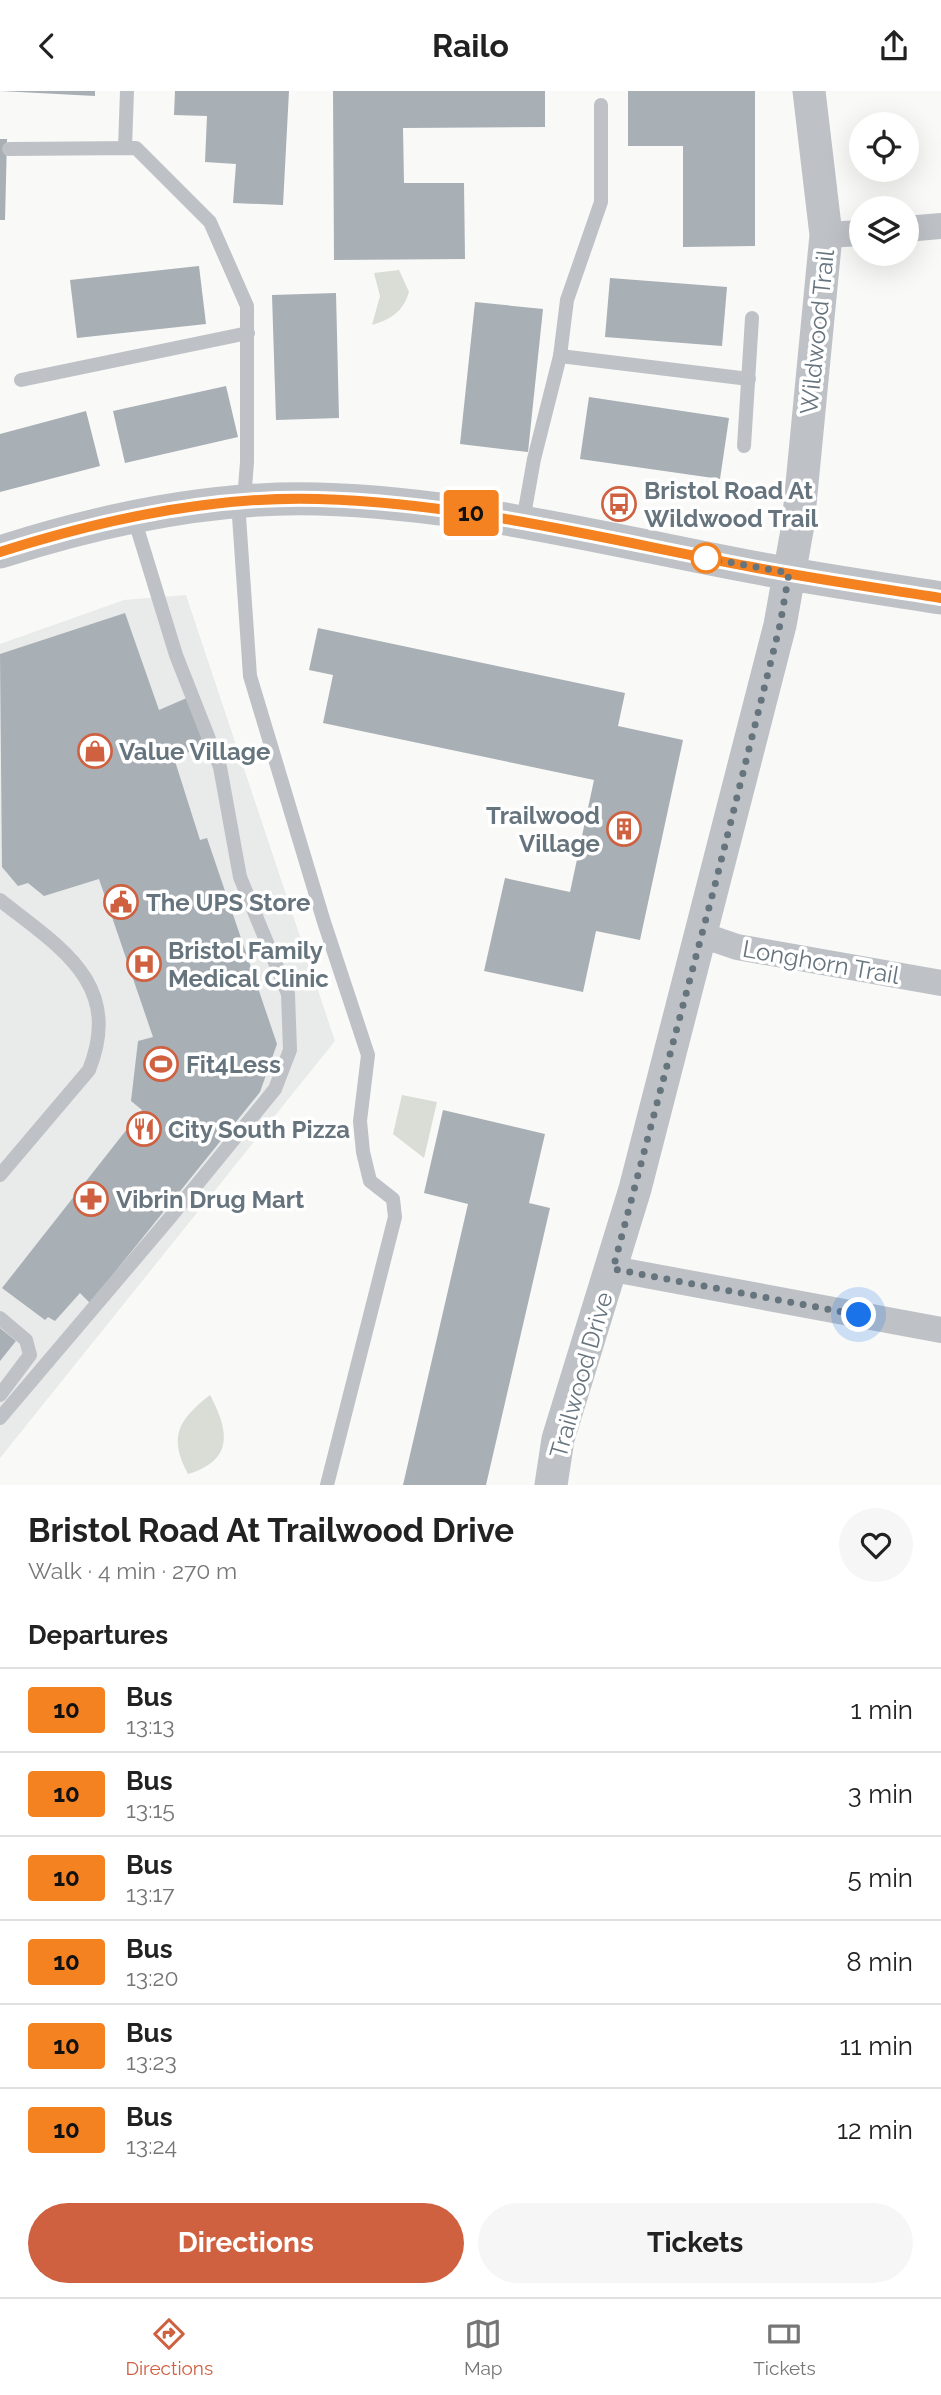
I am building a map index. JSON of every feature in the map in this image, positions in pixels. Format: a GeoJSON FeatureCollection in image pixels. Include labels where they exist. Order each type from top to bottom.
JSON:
{"type":"FeatureCollection","features":[{"type":"Feature","properties":{"kind":"street","name":"Wildwood Trail"},"geometry":{"type":"LineString","coordinates":[[789,573],[798,525],[827,235],[809,91]]}},
{"type":"Feature","properties":{"kind":"street"},"geometry":{"type":"LineString","coordinates":[[919,228],[941,226]]}},
{"type":"Feature","properties":{"kind":"street"},"geometry":{"type":"LineString","coordinates":[[827,235],[849,234]]}},
{"type":"Feature","properties":{"kind":"street"},"geometry":{"type":"LineString","coordinates":[[0,552],[48,536],[134,518],[241,502],[316,499],[387,503],[523,521],[789,573],[941,598]]}},
{"type":"Feature","properties":{"kind":"street","name":"Trailwood Drive"},"geometry":{"type":"LineString","coordinates":[[551,1485],[558,1439],[613,1269],[702,935],[780,625],[789,573]]}},
{"type":"Feature","properties":{"kind":"street","name":"Longhorn Trail"},"geometry":{"type":"LineString","coordinates":[[702,935],[737,947],[941,983]]}},
{"type":"Feature","properties":{"kind":"street"},"geometry":{"type":"LineString","coordinates":[[613,1269],[941,1330]]}},
{"type":"Feature","properties":{"kind":"lane"},"geometry":{"type":"LineString","coordinates":[[125,148],[127,91]]}},
{"type":"Feature","properties":{"kind":"lane"},"geometry":{"type":"LineString","coordinates":[[523,521],[534,459],[560,356],[567,300],[601,202],[601,105]]}},
{"type":"Feature","properties":{"kind":"lane"},"geometry":{"type":"LineString","coordinates":[[9,149],[136,148],[210,222],[247,306],[247,462],[241,502],[250,676],[324,922],[368,1055],[360,1121],[362,1152],[370,1181],[393,1199],[395,1217],[327,1485]]}},
{"type":"Feature","properties":{"kind":"lane"},"geometry":{"type":"LineString","coordinates":[[744,446],[752,318]]}},
{"type":"Feature","properties":{"kind":"lane"},"geometry":{"type":"LineString","coordinates":[[21,380],[248,333]]}},
{"type":"Feature","properties":{"kind":"lane"},"geometry":{"type":"LineString","coordinates":[[560,356],[748,379]]}},
{"type":"Feature","properties":{"kind":"lane"},"geometry":{"type":"LineString","coordinates":[[0,1417],[150,1242],[275,1089],[290,1051],[288,994],[240,877],[220,767],[176,655],[134,518]]}},
{"type":"Feature","properties":{"kind":"lane"},"geometry":{"type":"LineString","coordinates":[[0,900],[65,950],[79,967],[93,992],[99,1031],[97,1051],[89,1070],[0,1175]]}},
{"type":"Feature","properties":{"kind":"lane"},"geometry":{"type":"LineString","coordinates":[[0,1318],[26,1340],[30,1355],[0,1395]]}},
{"type":"Feature","properties":{"kind":"shaded area"},"geometry":{"type":"Polygon","coordinates":[[[399,270],[409,292],[406,299],[395,314],[372,325],[380,296],[374,273],[399,270]]]}},
{"type":"Feature","properties":{"kind":"shaded area"},"geometry":{"type":"Polygon","coordinates":[[[186,595],[335,1041],[0,1458],[0,644],[124,600],[186,595]]]}},
{"type":"Feature","properties":{"kind":"shaded area"},"geometry":{"type":"Polygon","coordinates":[[[402,1095],[437,1102],[424,1158],[393,1134],[402,1095]]]}},
{"type":"Feature","properties":{"kind":"shaded area"},"geometry":{"type":"Polygon","coordinates":[[[210,1395],[224,1432],[223,1443],[214,1461],[188,1474],[178,1450],[180,1430],[190,1413],[210,1395]]]}},
{"type":"Feature","properties":{"kind":"building"},"geometry":{"type":"Polygon","coordinates":[[[0,91],[95,91],[95,96],[0,91]]]}},
{"type":"Feature","properties":{"kind":"building"},"geometry":{"type":"Polygon","coordinates":[[[175,91],[289,91],[283,205],[233,203],[236,164],[205,162],[207,116],[174,115],[175,91]]]}},
{"type":"Feature","properties":{"kind":"building"},"geometry":{"type":"Polygon","coordinates":[[[333,91],[545,91],[545,127],[403,128],[404,183],[464,183],[465,259],[334,260],[333,91]]]}},
{"type":"Feature","properties":{"kind":"building"},"geometry":{"type":"Polygon","coordinates":[[[628,91],[755,91],[755,246],[683,247],[683,146],[628,146],[628,91]]]}},
{"type":"Feature","properties":{"kind":"building"},"geometry":{"type":"Polygon","coordinates":[[[0,139],[7,139],[5,220],[0,220],[0,139]]]}},
{"type":"Feature","properties":{"kind":"building"},"geometry":{"type":"Polygon","coordinates":[[[199,266],[206,324],[77,338],[70,280],[199,266]]]}},
{"type":"Feature","properties":{"kind":"building"},"geometry":{"type":"Polygon","coordinates":[[[610,278],[727,287],[722,346],[605,337],[610,278]]]}},
{"type":"Feature","properties":{"kind":"building"},"geometry":{"type":"Polygon","coordinates":[[[336,293],[339,418],[276,420],[272,295],[336,293]]]}},
{"type":"Feature","properties":{"kind":"building"},"geometry":{"type":"Polygon","coordinates":[[[475,302],[543,309],[528,452],[460,444],[475,302]]]}},
{"type":"Feature","properties":{"kind":"building"},"geometry":{"type":"Polygon","coordinates":[[[226,386],[238,437],[125,463],[113,411],[226,386]]]}},
{"type":"Feature","properties":{"kind":"building"},"geometry":{"type":"Polygon","coordinates":[[[589,397],[729,418],[720,479],[580,459],[589,397]]]}},
{"type":"Feature","properties":{"kind":"building"},"geometry":{"type":"Polygon","coordinates":[[[86,411],[100,466],[0,492],[0,434],[86,411]]]}},
{"type":"Feature","properties":{"kind":"building"},"geometry":{"type":"Polygon","coordinates":[[[125,613],[159,710],[189,697],[207,745],[174,758],[200,840],[207,838],[277,1044],[260,1092],[90,1303],[80,1293],[55,1321],[48,1317],[45,1320],[2,1288],[142,1110],[131,1101],[138,1041],[153,1037],[99,879],[44,896],[28,883],[18,886],[2,867],[0,654],[125,613]]]}},
{"type":"Feature","properties":{"kind":"building","name":"Trailwood Village"},"geometry":{"type":"Polygon","coordinates":[[[318,628],[625,693],[618,726],[683,740],[640,940],[596,931],[583,992],[484,971],[505,878],[570,892],[594,780],[323,723],[333,675],[309,670],[318,628]]]}},
{"type":"Feature","properties":{"kind":"building"},"geometry":{"type":"Polygon","coordinates":[[[443,1110],[545,1134],[529,1203],[550,1208],[486,1485],[403,1485],[468,1204],[424,1193],[443,1110]]]}},
{"type":"Feature","properties":{"kind":"building"},"geometry":{"type":"Polygon","coordinates":[[[0,1328],[16,1341],[0,1361],[0,1328]]]}},
{"type":"Feature","properties":{"kind":"bus line","name":"10"},"geometry":{"type":"LineString","coordinates":[[0,552],[48,536],[178,510],[244,501],[316,499],[468,512],[594,534],[753,568],[941,598]]}},
{"type":"Feature","properties":{"kind":"place","name":"Bristol Road At Wildwood Trail"},"geometry":{"type":"Point","coordinates":[619,504]}},
{"type":"Feature","properties":{"kind":"place","name":"Value Village"},"geometry":{"type":"Point","coordinates":[95,751]}},
{"type":"Feature","properties":{"kind":"place","name":"Trailwood Village"},"geometry":{"type":"Point","coordinates":[624,829]}},
{"type":"Feature","properties":{"kind":"place","name":"The UPS Store"},"geometry":{"type":"Point","coordinates":[121,902]}},
{"type":"Feature","properties":{"kind":"place","name":"Bristol Family Medical Clinic"},"geometry":{"type":"Point","coordinates":[144,964]}},
{"type":"Feature","properties":{"kind":"place","name":"Fit4Less"},"geometry":{"type":"Point","coordinates":[161,1064]}},
{"type":"Feature","properties":{"kind":"place","name":"City South Pizza"},"geometry":{"type":"Point","coordinates":[144,1129]}},
{"type":"Feature","properties":{"kind":"place","name":"Vibrin Drug Mart"},"geometry":{"type":"Point","coordinates":[91,1199]}},
{"type":"Feature","properties":{"kind":"route"},"geometry":{"type":"LineString","coordinates":[[706,558],[700,557],[789,573],[780,625],[716,881],[613,1269],[859,1315]]}}]}
